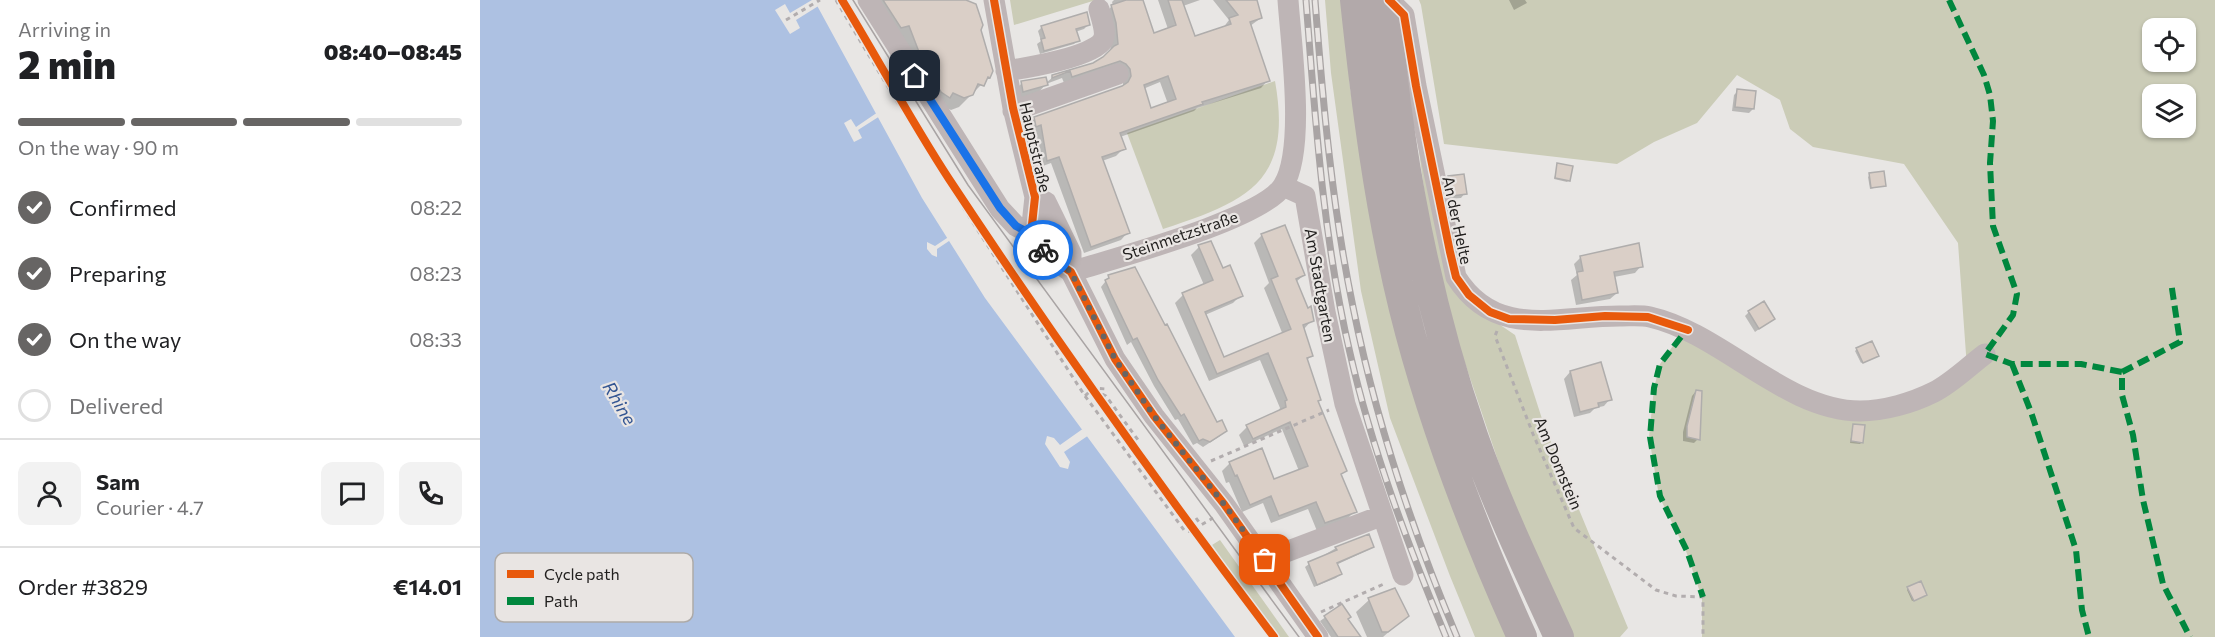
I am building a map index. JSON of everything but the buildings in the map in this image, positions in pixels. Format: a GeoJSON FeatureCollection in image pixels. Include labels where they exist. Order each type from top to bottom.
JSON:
{"type":"FeatureCollection","features":[{"type":"Feature","properties":{"kind":"highway"},"geometry":{"type":"LineString","coordinates":[[1355,0],[1368,123],[1378,186],[1404,308],[1420,366],[1474,525],[1522,637]]}},
{"type":"Feature","properties":{"kind":"highway"},"geometry":{"type":"LineString","coordinates":[[1387,0],[1394,88],[1409,182],[1420,245],[1447,358],[1473,437],[1503,513],[1559,637]]}},
{"type":"Feature","properties":{"kind":"street"},"geometry":{"type":"LineString","coordinates":[[868,0],[1000,208],[1016,226],[1031,234],[1035,243],[1047,255],[1071,272]]}},
{"type":"Feature","properties":{"kind":"street","name":"Hauptstraße"},"geometry":{"type":"LineString","coordinates":[[994,0],[1013,111],[1035,197],[1031,234]]}},
{"type":"Feature","properties":{"kind":"street"},"geometry":{"type":"LineString","coordinates":[[1283,186],[1291,162],[1296,109],[1288,0]]}},
{"type":"Feature","properties":{"kind":"street","name":"An der Helte"},"geometry":{"type":"LineString","coordinates":[[1387,0],[1404,15],[1416,86],[1456,278],[1469,295],[1490,312],[1509,319],[1531,320],[1648,316],[1688,330],[1814,402],[1857,411],[1879,410],[1935,392],[1985,354]]}},
{"type":"Feature","properties":{"kind":"street"},"geometry":{"type":"LineString","coordinates":[[1006,72],[1051,62],[1093,49],[1101,43],[1104,37],[1099,9]]}},
{"type":"Feature","properties":{"kind":"street"},"geometry":{"type":"LineString","coordinates":[[1013,111],[1118,74]]}},
{"type":"Feature","properties":{"kind":"street","name":"Steinmetzstraße"},"geometry":{"type":"LineString","coordinates":[[1071,272],[1206,229],[1256,208],[1283,186]]}},
{"type":"Feature","properties":{"kind":"street","name":"Am Stadtgarten"},"geometry":{"type":"LineString","coordinates":[[1283,186],[1305,196],[1325,312],[1345,404],[1403,576]]}},
{"type":"Feature","properties":{"kind":"street"},"geometry":{"type":"LineString","coordinates":[[1035,197],[1046,202],[1071,253],[1071,272],[1115,359],[1154,416],[1265,560],[1312,628]]}},
{"type":"Feature","properties":{"kind":"street"},"geometry":{"type":"LineString","coordinates":[[1265,560],[1381,516]]}},
{"type":"Feature","properties":{"kind":"path"},"geometry":{"type":"LineString","coordinates":[[786,20],[820,0]]}},
{"type":"Feature","properties":{"kind":"path"},"geometry":{"type":"LineString","coordinates":[[836,0],[932,160],[1085,396],[1184,530],[1195,533]]}},
{"type":"Feature","properties":{"kind":"path"},"geometry":{"type":"LineString","coordinates":[[842,0],[948,177],[1061,342]]}},
{"type":"Feature","properties":{"kind":"path"},"geometry":{"type":"LineString","coordinates":[[1088,381],[1195,533]]}},
{"type":"Feature","properties":{"kind":"path"},"geometry":{"type":"LineString","coordinates":[[1085,396],[1093,388],[1106,389]]}},
{"type":"Feature","properties":{"kind":"path"},"geometry":{"type":"LineString","coordinates":[[1093,388],[1106,396],[1138,440],[1140,438]]}},
{"type":"Feature","properties":{"kind":"path"},"geometry":{"type":"LineString","coordinates":[[1196,468],[1325,412]]}},
{"type":"Feature","properties":{"kind":"path"},"geometry":{"type":"LineString","coordinates":[[1195,533],[1201,525],[1196,518]]}},
{"type":"Feature","properties":{"kind":"path"},"geometry":{"type":"LineString","coordinates":[[1312,628],[1350,598],[1403,576]]}},
{"type":"Feature","properties":{"kind":"green space"},"geometry":{"type":"Polygon","coordinates":[[[1010,0],[1096,0],[1014,25],[1010,0]]]}},
{"type":"Feature","properties":{"kind":"green space"},"geometry":{"type":"Polygon","coordinates":[[[1325,0],[1344,0],[1350,88],[1374,224],[1510,637],[1475,637],[1390,418],[1361,291],[1331,73],[1325,0]]]}},
{"type":"Feature","properties":{"kind":"green space"},"geometry":{"type":"Polygon","coordinates":[[[1419,0],[2215,0],[2215,637],[1702,637],[1702,598],[1686,551],[1659,496],[1649,437],[1654,388],[1660,364],[1680,336],[1813,402],[1879,411],[1967,368],[1958,243],[1904,164],[1813,147],[1790,129],[1780,100],[1737,75],[1697,123],[1654,142],[1617,164],[1444,144],[1419,0]]]}},
{"type":"Feature","properties":{"kind":"green space"},"geometry":{"type":"Polygon","coordinates":[[[1275,81],[1279,115],[1277,143],[1270,165],[1258,182],[1241,196],[1219,208],[1163,229],[1127,133],[1275,81]]]}},
{"type":"Feature","properties":{"kind":"green space"},"geometry":{"type":"Polygon","coordinates":[[[1414,115],[1465,301],[1515,335],[1544,425],[1628,628],[1620,637],[1571,637],[1513,505],[1446,307],[1427,211],[1414,115]]]}},
{"type":"Feature","properties":{"kind":"green space"},"geometry":{"type":"Polygon","coordinates":[[[1220,540],[1289,637],[1280,637],[1256,608],[1212,545],[1220,540]]]}},
{"type":"Feature","properties":{"kind":"water","name":"Rhine"},"geometry":{"type":"Polygon","coordinates":[[[480,0],[814,0],[922,198],[985,298],[1235,637],[480,637],[480,0]]]}},
{"type":"Feature","properties":{"kind":"pier"},"geometry":{"type":"Polygon","coordinates":[[[812,0],[818,0],[820,5],[796,20],[800,28],[790,34],[775,10],[785,4],[790,13],[812,0]]]}},
{"type":"Feature","properties":{"kind":"pier"},"geometry":{"type":"Polygon","coordinates":[[[878,112],[880,116],[858,130],[862,138],[854,142],[844,123],[851,119],[856,127],[878,112]]]}},
{"type":"Feature","properties":{"kind":"pier"},"geometry":{"type":"Polygon","coordinates":[[[950,236],[952,239],[937,249],[937,257],[927,249],[927,242],[935,246],[950,236]]]}},
{"type":"Feature","properties":{"kind":"pier"},"geometry":{"type":"Polygon","coordinates":[[[1084,428],[1089,435],[1064,452],[1070,462],[1068,469],[1060,467],[1045,444],[1047,436],[1054,438],[1060,445],[1084,428]]]}},
{"type":"Feature","properties":{"kind":"tram line"},"geometry":{"type":"LineString","coordinates":[[853,0],[968,185],[1299,637]]}},
{"type":"Feature","properties":{"kind":"railway"},"geometry":{"type":"LineString","coordinates":[[1306,0],[1327,222],[1350,353],[1369,425],[1392,497],[1446,637]]}},
{"type":"Feature","properties":{"kind":"railway"},"geometry":{"type":"LineString","coordinates":[[1315,0],[1334,193],[1362,350],[1384,433],[1410,516],[1457,637]]}},
{"type":"Feature","properties":{"kind":"marked path"},"geometry":{"type":"LineString","coordinates":[[1949,0],[1984,75],[1990,95],[1993,121],[1990,163],[1993,226],[2017,294],[2013,315],[1985,354],[2012,364],[2081,364],[2122,372],[2122,395],[2133,435],[2143,500],[2163,584],[2190,637]]}},
{"type":"Feature","properties":{"kind":"marked path"},"geometry":{"type":"LineString","coordinates":[[2122,372],[2180,342],[2171,282]]}},
{"type":"Feature","properties":{"kind":"marked path"},"geometry":{"type":"LineString","coordinates":[[1681,337],[1660,364],[1654,388],[1650,437],[1660,496],[1687,551],[1703,597]]}},
{"type":"Feature","properties":{"kind":"marked path"},"geometry":{"type":"LineString","coordinates":[[2012,364],[2031,412],[2076,550],[2082,610],[2089,637]]}},
{"type":"Feature","properties":{"kind":"cycle path"},"geometry":{"type":"LineString","coordinates":[[842,0],[935,157],[1027,295],[1190,525],[1274,637]]}},
{"type":"Feature","properties":{"kind":"cycle path"},"geometry":{"type":"LineString","coordinates":[[994,0],[1013,108],[1035,197],[1031,234],[1035,243],[1047,255],[1071,272],[1115,359],[1154,416],[1224,504],[1318,637]]}},
{"type":"Feature","properties":{"kind":"cycle path"},"geometry":{"type":"LineString","coordinates":[[1389,0],[1404,15],[1450,252],[1456,277],[1469,295],[1490,312],[1509,319],[1648,317],[1688,330]]}},
{"type":"Feature","properties":{"kind":"way so far"},"geometry":{"type":"LineString","coordinates":[[1043,250],[1071,272],[1115,359],[1154,416],[1265,560]]}},
{"type":"Feature","properties":{"kind":"route"},"geometry":{"type":"LineString","coordinates":[[915,76],[1000,208],[1016,226],[1031,234],[1035,243],[1043,250]]}}]}
